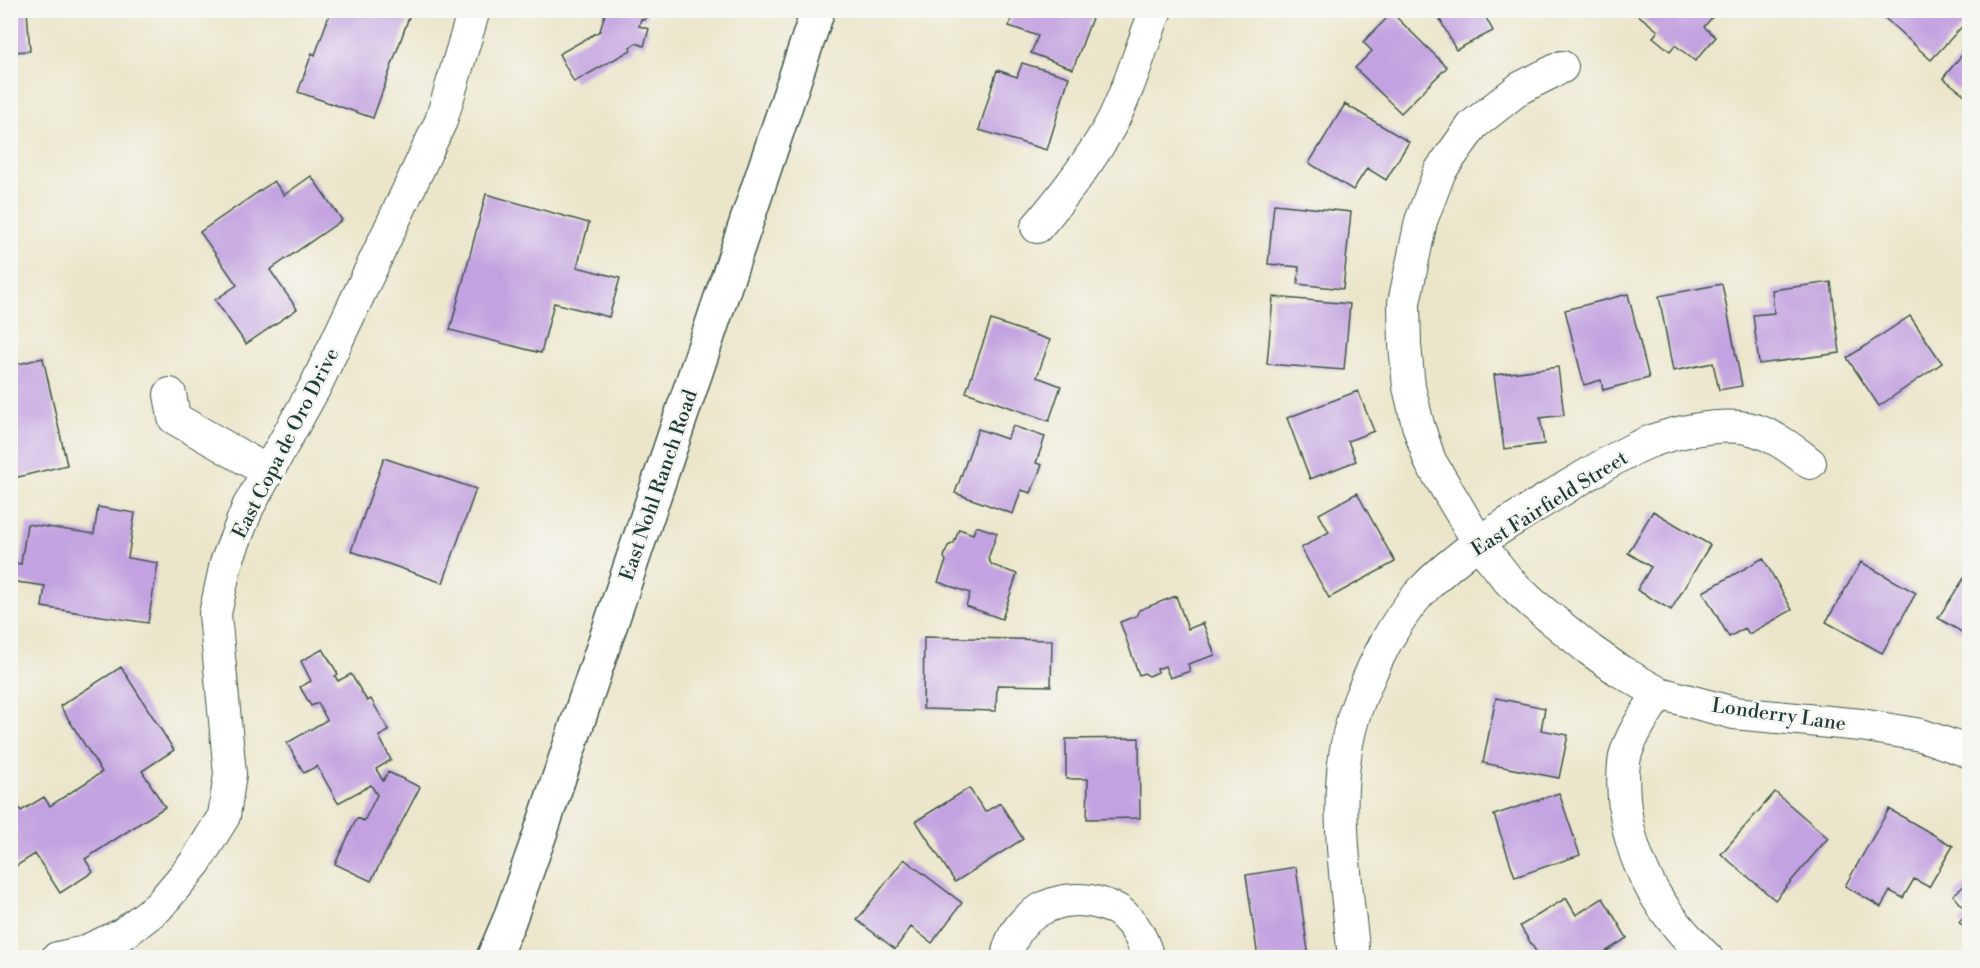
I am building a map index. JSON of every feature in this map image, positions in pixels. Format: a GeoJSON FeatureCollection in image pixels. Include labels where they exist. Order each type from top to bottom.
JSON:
{"type":"FeatureCollection","features":[{"type":"Feature","properties":{"kind":"main road","name":"East Nohl Ranch Road"},"geometry":{"type":"LineString","coordinates":[[493,957],[509,921],[539,837],[818,10]]}},
{"type":"Feature","properties":{"kind":"street","name":"East Copa de Oro Drive"},"geometry":{"type":"LineString","coordinates":[[57,957],[84,952],[123,934],[158,907],[195,863],[224,816],[230,774],[215,614],[226,563],[248,507],[315,387],[441,121],[474,10]]}},
{"type":"Feature","properties":{"kind":"street"},"geometry":{"type":"LineString","coordinates":[[1037,227],[1074,182],[1110,125],[1137,64],[1156,10]]}},
{"type":"Feature","properties":{"kind":"street","name":"Londerry Lane"},"geometry":{"type":"LineString","coordinates":[[1562,67],[1520,88],[1473,125],[1440,171],[1421,221],[1404,303],[1405,345],[1409,387],[1430,461],[1479,543],[1509,581],[1563,630],[1620,671],[1659,693],[1734,713],[1861,725],[1921,735],[1970,752]]}},
{"type":"Feature","properties":{"kind":"street"},"geometry":{"type":"LineString","coordinates":[[170,394],[174,418],[267,471]]}},
{"type":"Feature","properties":{"kind":"street","name":"East Fairfield Street"},"geometry":{"type":"LineString","coordinates":[[1354,957],[1342,820],[1344,756],[1358,703],[1382,651],[1398,622],[1419,594],[1479,543],[1523,513],[1649,442],[1702,429],[1748,428],[1779,440],[1810,463]]}},
{"type":"Feature","properties":{"kind":"street"},"geometry":{"type":"LineString","coordinates":[[1659,693],[1636,729],[1626,755],[1623,789],[1626,820],[1634,850],[1646,880],[1668,913],[1707,957]]}},
{"type":"Feature","properties":{"kind":"street"},"geometry":{"type":"LineString","coordinates":[[1007,957],[1009,946],[1027,919],[1055,902],[1087,899],[1118,910],[1140,933],[1148,957]]}},
{"type":"Feature","properties":{"kind":"building"},"geometry":{"type":"Polygon","coordinates":[[[10,10],[27,10],[30,51],[10,52],[10,10]]]}},
{"type":"Feature","properties":{"kind":"building"},"geometry":{"type":"Polygon","coordinates":[[[331,10],[403,10],[410,14],[373,118],[298,92],[312,53],[315,55],[331,10]]]}},
{"type":"Feature","properties":{"kind":"building"},"geometry":{"type":"Polygon","coordinates":[[[606,10],[648,10],[645,20],[641,19],[639,26],[649,29],[644,46],[636,43],[630,47],[631,50],[574,82],[559,54],[600,31],[606,10]]]}},
{"type":"Feature","properties":{"kind":"building"},"geometry":{"type":"Polygon","coordinates":[[[1014,10],[1095,10],[1073,69],[1031,53],[1038,36],[1009,26],[1014,10]]]}},
{"type":"Feature","properties":{"kind":"building"},"geometry":{"type":"Polygon","coordinates":[[[1435,10],[1482,10],[1493,31],[1456,50],[1435,10]]]}},
{"type":"Feature","properties":{"kind":"building"},"geometry":{"type":"Polygon","coordinates":[[[1638,10],[1718,10],[1704,27],[1716,37],[1695,61],[1675,45],[1670,51],[1653,37],[1658,31],[1636,13],[1638,10]]]}},
{"type":"Feature","properties":{"kind":"building"},"geometry":{"type":"Polygon","coordinates":[[[1876,10],[1970,10],[1970,18],[1931,60],[1876,10]]]}},
{"type":"Feature","properties":{"kind":"building"},"geometry":{"type":"Polygon","coordinates":[[[1392,13],[1447,67],[1401,113],[1355,68],[1372,51],[1363,42],[1392,13]]]}},
{"type":"Feature","properties":{"kind":"building"},"geometry":{"type":"Polygon","coordinates":[[[1970,45],[1970,99],[1943,78],[1970,45]]]}},
{"type":"Feature","properties":{"kind":"building"},"geometry":{"type":"Polygon","coordinates":[[[1022,63],[1069,77],[1047,150],[979,130],[997,70],[1017,77],[1022,63]]]}},
{"type":"Feature","properties":{"kind":"building"},"geometry":{"type":"Polygon","coordinates":[[[10,72],[12,72],[17,148],[10,149],[10,72]]]}},
{"type":"Feature","properties":{"kind":"building"},"geometry":{"type":"Polygon","coordinates":[[[1345,104],[1409,142],[1386,180],[1367,168],[1353,190],[1309,163],[1345,104]]]}},
{"type":"Feature","properties":{"kind":"building"},"geometry":{"type":"Polygon","coordinates":[[[311,176],[342,220],[270,270],[297,309],[246,344],[215,300],[237,285],[200,232],[274,181],[284,195],[311,176]]]}},
{"type":"Feature","properties":{"kind":"building"},"geometry":{"type":"Polygon","coordinates":[[[486,194],[589,223],[577,267],[620,278],[609,317],[554,303],[541,353],[450,330],[486,194]]]}},
{"type":"Feature","properties":{"kind":"building"},"geometry":{"type":"Polygon","coordinates":[[[1274,204],[1351,212],[1343,289],[1298,284],[1299,267],[1268,264],[1274,204]]]}},
{"type":"Feature","properties":{"kind":"building"},"geometry":{"type":"Polygon","coordinates":[[[1831,282],[1840,353],[1759,364],[1753,315],[1774,313],[1772,290],[1831,282]]]}},
{"type":"Feature","properties":{"kind":"building"},"geometry":{"type":"Polygon","coordinates":[[[1722,284],[1742,386],[1719,390],[1713,363],[1673,371],[1659,296],[1722,284]]]}},
{"type":"Feature","properties":{"kind":"building"},"geometry":{"type":"Polygon","coordinates":[[[1628,294],[1649,378],[1603,390],[1601,380],[1584,385],[1565,310],[1628,294]]]}},
{"type":"Feature","properties":{"kind":"building"},"geometry":{"type":"Polygon","coordinates":[[[1273,297],[1350,304],[1344,370],[1267,364],[1273,297]]]}},
{"type":"Feature","properties":{"kind":"building"},"geometry":{"type":"Polygon","coordinates":[[[1910,316],[1942,363],[1879,406],[1847,358],[1910,316]]]}},
{"type":"Feature","properties":{"kind":"building"},"geometry":{"type":"Polygon","coordinates":[[[991,320],[1050,340],[1037,377],[1061,386],[1049,421],[966,392],[991,320]]]}},
{"type":"Feature","properties":{"kind":"building"},"geometry":{"type":"Polygon","coordinates":[[[43,358],[67,465],[10,479],[10,366],[43,358]]]}},
{"type":"Feature","properties":{"kind":"building"},"geometry":{"type":"Polygon","coordinates":[[[1558,367],[1564,415],[1540,418],[1544,444],[1504,449],[1494,375],[1558,367]]]}},
{"type":"Feature","properties":{"kind":"building"},"geometry":{"type":"Polygon","coordinates":[[[1358,391],[1374,431],[1348,441],[1356,461],[1310,479],[1287,418],[1358,391]]]}},
{"type":"Feature","properties":{"kind":"building"},"geometry":{"type":"Polygon","coordinates":[[[1013,426],[1045,437],[1036,463],[1042,465],[1031,493],[1021,490],[1013,514],[955,493],[978,429],[1007,439],[1013,426]]]}},
{"type":"Feature","properties":{"kind":"building"},"geometry":{"type":"Polygon","coordinates":[[[384,458],[476,489],[443,583],[351,551],[384,458]]]}},
{"type":"Feature","properties":{"kind":"building"},"geometry":{"type":"Polygon","coordinates":[[[1357,493],[1395,562],[1329,598],[1301,548],[1329,532],[1319,514],[1357,493]]]}},
{"type":"Feature","properties":{"kind":"building"},"geometry":{"type":"Polygon","coordinates":[[[98,507],[135,513],[128,558],[158,563],[148,623],[42,607],[45,586],[10,581],[10,562],[21,564],[27,524],[94,534],[98,507]]]}},
{"type":"Feature","properties":{"kind":"building"},"geometry":{"type":"Polygon","coordinates":[[[1653,511],[1710,545],[1671,610],[1637,590],[1651,567],[1628,553],[1653,511]]]}},
{"type":"Feature","properties":{"kind":"building"},"geometry":{"type":"Polygon","coordinates":[[[976,526],[997,533],[988,559],[992,565],[1017,574],[1002,619],[966,606],[970,593],[938,582],[946,561],[944,557],[948,546],[954,543],[959,529],[973,534],[976,526]]]}},
{"type":"Feature","properties":{"kind":"building"},"geometry":{"type":"Polygon","coordinates":[[[1763,558],[1792,610],[1749,634],[1745,628],[1729,637],[1703,592],[1763,558]]]}},
{"type":"Feature","properties":{"kind":"building"},"geometry":{"type":"Polygon","coordinates":[[[1861,562],[1916,593],[1882,653],[1826,622],[1861,562]]]}},
{"type":"Feature","properties":{"kind":"building"},"geometry":{"type":"Polygon","coordinates":[[[1970,569],[1970,637],[1938,618],[1970,569]]]}},
{"type":"Feature","properties":{"kind":"building"},"geometry":{"type":"Polygon","coordinates":[[[1176,596],[1188,629],[1203,623],[1215,655],[1188,664],[1190,671],[1170,678],[1165,666],[1149,676],[1144,673],[1139,675],[1120,622],[1136,616],[1139,610],[1176,596]]]}},
{"type":"Feature","properties":{"kind":"building"},"geometry":{"type":"Polygon","coordinates":[[[924,637],[1052,640],[1051,686],[997,685],[996,711],[923,709],[924,637]]]}},
{"type":"Feature","properties":{"kind":"building"},"geometry":{"type":"Polygon","coordinates":[[[323,649],[338,674],[335,676],[338,681],[351,674],[367,701],[371,699],[389,731],[379,736],[391,760],[376,769],[383,781],[388,772],[420,787],[371,881],[335,864],[357,818],[364,821],[377,795],[371,785],[338,803],[317,766],[304,773],[287,743],[327,720],[318,703],[311,706],[300,687],[311,681],[301,661],[323,649]]]}},
{"type":"Feature","properties":{"kind":"building"},"geometry":{"type":"Polygon","coordinates":[[[121,667],[174,750],[142,771],[165,807],[85,859],[93,872],[60,893],[35,854],[10,870],[10,805],[16,802],[21,811],[44,797],[50,806],[102,772],[60,706],[121,667]]]}},
{"type":"Feature","properties":{"kind":"building"},"geometry":{"type":"Polygon","coordinates":[[[1496,698],[1545,708],[1541,730],[1568,735],[1559,778],[1483,763],[1496,698]]]}},
{"type":"Feature","properties":{"kind":"building"},"geometry":{"type":"Polygon","coordinates":[[[1139,738],[1140,818],[1087,819],[1088,779],[1066,779],[1066,739],[1139,738]]]}},
{"type":"Feature","properties":{"kind":"building"},"geometry":{"type":"Polygon","coordinates":[[[969,788],[985,812],[1000,803],[1023,839],[955,882],[916,821],[969,788]]]}},
{"type":"Feature","properties":{"kind":"building"},"geometry":{"type":"Polygon","coordinates":[[[1775,792],[1828,838],[1775,900],[1721,854],[1775,792]]]}},
{"type":"Feature","properties":{"kind":"building"},"geometry":{"type":"Polygon","coordinates":[[[1559,793],[1580,855],[1515,877],[1494,815],[1559,793]]]}},
{"type":"Feature","properties":{"kind":"building"},"geometry":{"type":"Polygon","coordinates":[[[1889,809],[1953,846],[1929,887],[1914,879],[1903,898],[1890,891],[1881,907],[1845,886],[1889,809]]]}},
{"type":"Feature","properties":{"kind":"building"},"geometry":{"type":"Polygon","coordinates":[[[904,859],[962,903],[932,943],[911,927],[895,949],[857,920],[904,859]]]}},
{"type":"Feature","properties":{"kind":"building"},"geometry":{"type":"Polygon","coordinates":[[[1296,867],[1309,958],[1258,958],[1246,875],[1296,867]]]}},
{"type":"Feature","properties":{"kind":"building"},"geometry":{"type":"Polygon","coordinates":[[[1970,881],[1970,934],[1959,922],[1969,914],[1953,895],[1970,881]]]}},
{"type":"Feature","properties":{"kind":"building"},"geometry":{"type":"Polygon","coordinates":[[[1566,898],[1576,915],[1603,898],[1627,938],[1596,958],[1540,958],[1520,926],[1566,898]]]}}]}
